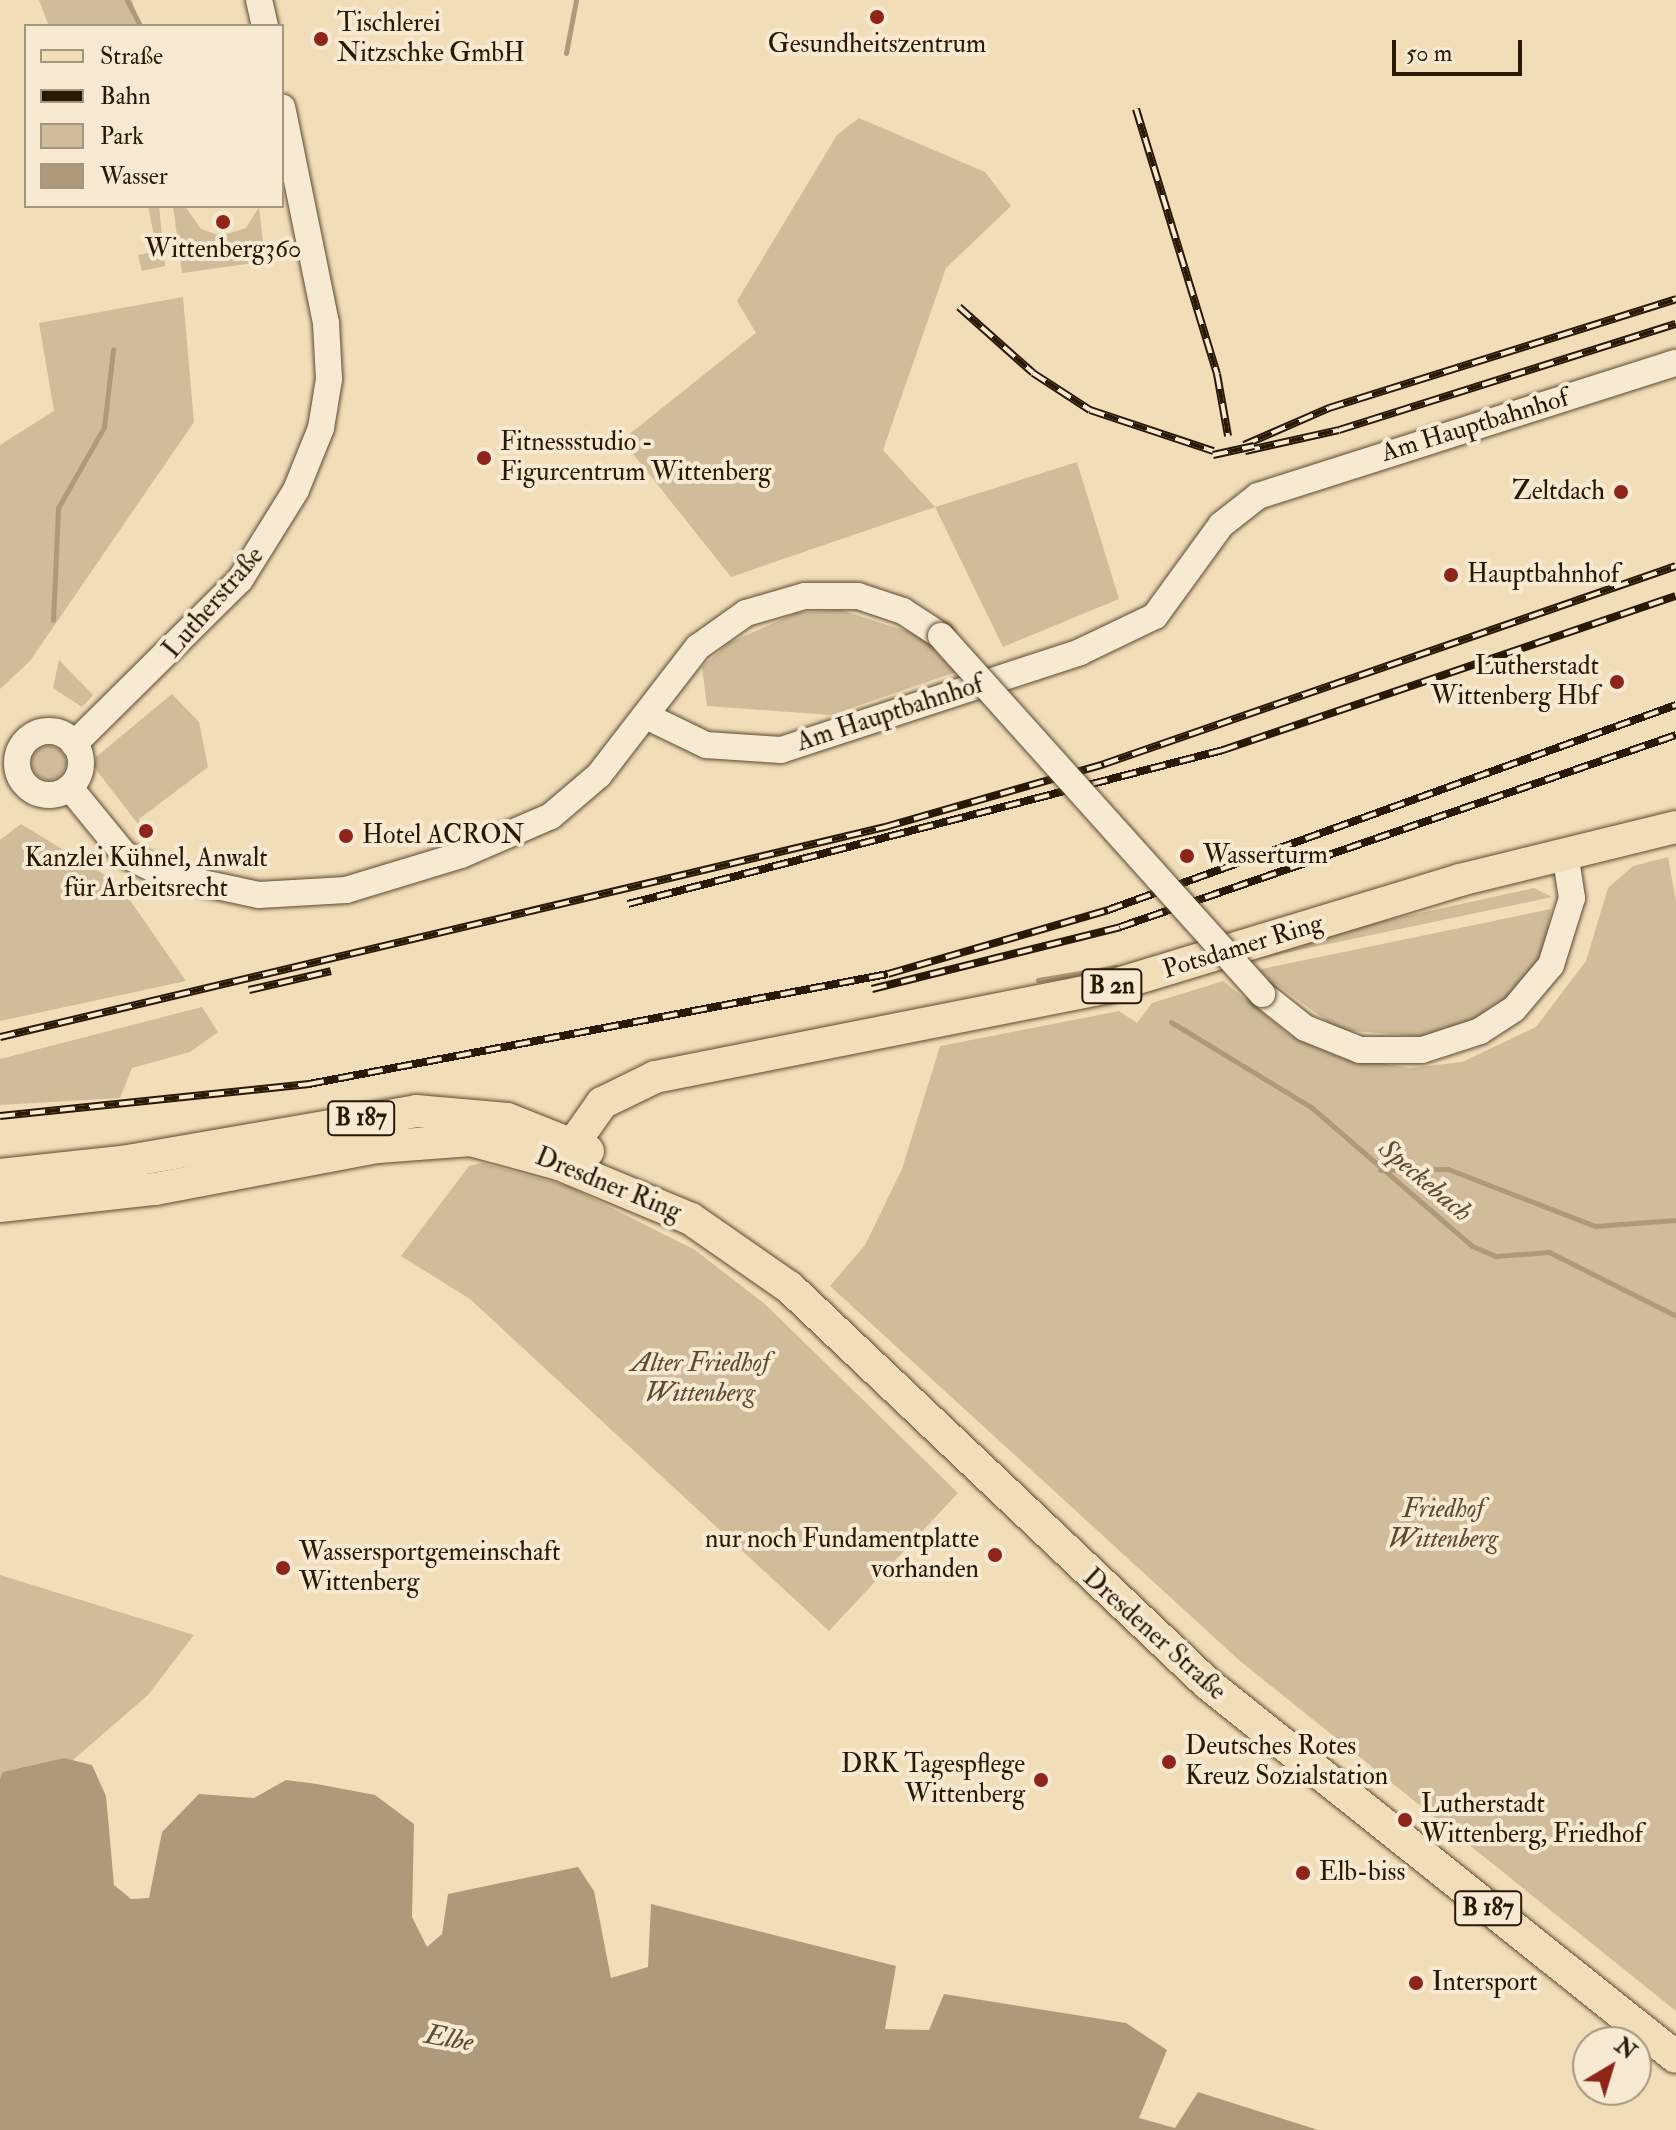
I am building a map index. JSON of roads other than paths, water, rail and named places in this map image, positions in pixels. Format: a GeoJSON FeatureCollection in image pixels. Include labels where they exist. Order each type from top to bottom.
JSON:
{"type":"FeatureCollection","features":[{"type":"Feature","properties":{"kind":"main road","name":"Potsdamer Ring"},"geometry":{"type":"LineString","coordinates":[[565,1154],[602,1103],[655,1077],[1108,987],[1565,853],[1676,827]]}},
{"type":"Feature","properties":{"kind":"main road","name":"Dresdner Ring"},"geometry":{"type":"LineString","coordinates":[[0,1206],[141,1175],[430,1141],[499,1144],[565,1154],[691,1219]]}},
{"type":"Feature","properties":{"kind":"main road","name":"Dresdner Ring"},"geometry":{"type":"LineString","coordinates":[[0,1175],[141,1175]]}},
{"type":"Feature","properties":{"kind":"main road","name":"Dresdener Straße"},"geometry":{"type":"LineString","coordinates":[[691,1219],[789,1287],[1208,1684],[1676,2057]]}},
{"type":"Feature","properties":{"kind":"street","name":"Lutherstraße"},"geometry":{"type":"LineString","coordinates":[[74,744],[240,580],[296,490],[321,428],[329,379],[326,323],[284,117]]}},
{"type":"Feature","properties":{"kind":"street","name":"Am Hauptbahnhof"},"geometry":{"type":"LineString","coordinates":[[646,716],[706,745],[781,750],[1069,656],[1155,616],[1221,525],[1258,496],[1676,363]]}},
{"type":"Feature","properties":{"kind":"street"},"geometry":{"type":"LineString","coordinates":[[70,788],[140,865],[239,893],[324,893],[461,855],[541,822],[592,783],[717,630],[789,599],[876,600],[941,636],[1262,994],[1314,1033],[1360,1050],[1422,1050],[1480,1031],[1514,1009],[1551,965],[1572,898],[1565,853]]}},
{"type":"Feature","properties":{"kind":"street"},"geometry":{"type":"LineString","coordinates":[[58,732],[74,744],[81,768],[70,788],[34,792],[17,762],[36,733],[58,732]]}},
{"type":"Feature","properties":{"kind":"water","name":"Elbe"},"geometry":{"type":"Polygon","coordinates":[[[64,1758],[92,1765],[106,1796],[114,1885],[131,1899],[149,1898],[162,1832],[199,1794],[254,1798],[286,1780],[375,1795],[414,1824],[412,1917],[427,1947],[442,1934],[448,1894],[578,1867],[594,1891],[611,1978],[648,1967],[651,1904],[896,1966],[885,2029],[929,2030],[944,1994],[1126,2023],[1167,2050],[1139,2118],[1175,2128],[1198,2092],[1318,2130],[0,2130],[0,1779],[3,1772],[64,1758]]]}},
{"type":"Feature","properties":{"kind":"waterway"},"geometry":{"type":"LineString","coordinates":[[127,0],[139,24]]}},
{"type":"Feature","properties":{"kind":"waterway"},"geometry":{"type":"LineString","coordinates":[[566,53],[576,0]]}},
{"type":"Feature","properties":{"kind":"waterway"},"geometry":{"type":"LineString","coordinates":[[53,620],[58,508],[104,427],[113,350]]}},
{"type":"Feature","properties":{"kind":"waterway","name":"Speckebach"},"geometry":{"type":"LineString","coordinates":[[1038,980],[1116,967]]}},
{"type":"Feature","properties":{"kind":"waterway","name":"Speckebach"},"geometry":{"type":"LineString","coordinates":[[1171,1022],[1311,1107],[1472,1246],[1496,1256],[1549,1252],[1676,1316]]}},
{"type":"Feature","properties":{"kind":"waterway"},"geometry":{"type":"LineString","coordinates":[[1380,1170],[1448,1169],[1595,1226],[1676,1220]]}},
{"type":"Feature","properties":{"kind":"railway"},"geometry":{"type":"LineString","coordinates":[[1136,109],[1217,374],[1228,436]]}},
{"type":"Feature","properties":{"kind":"railway"},"geometry":{"type":"LineString","coordinates":[[1244,445],[1329,408],[1676,299]]}},
{"type":"Feature","properties":{"kind":"railway"},"geometry":{"type":"LineString","coordinates":[[959,307],[1033,373],[1090,410],[1213,451]]}},
{"type":"Feature","properties":{"kind":"railway"},"geometry":{"type":"LineString","coordinates":[[1245,451],[1339,430],[1676,324]]}},
{"type":"Feature","properties":{"kind":"railway"},"geometry":{"type":"LineString","coordinates":[[1213,455],[1254,446]]}},
{"type":"Feature","properties":{"kind":"railway"},"geometry":{"type":"LineString","coordinates":[[0,1037],[885,827],[1104,764],[1676,566]]}},
{"type":"Feature","properties":{"kind":"railway"},"geometry":{"type":"LineString","coordinates":[[628,904],[1223,750],[1676,596]]}},
{"type":"Feature","properties":{"kind":"railway"},"geometry":{"type":"LineString","coordinates":[[0,1116],[309,1084],[888,974],[1108,910],[1676,705]]}},
{"type":"Feature","properties":{"kind":"railway"},"geometry":{"type":"LineString","coordinates":[[872,989],[1120,927],[1676,735]]}},
{"type":"Feature","properties":{"kind":"railway"},"geometry":{"type":"LineString","coordinates":[[249,990],[331,971]]}},
{"type":"Feature","properties":{"kind":"place","name":"Gesundheitszentrum"},"geometry":{"type":"Point","coordinates":[877,17]}},
{"type":"Feature","properties":{"kind":"place","name":"Tischlerei Nitzschke GmbH"},"geometry":{"type":"Point","coordinates":[321,39]}},
{"type":"Feature","properties":{"kind":"place","name":"Wittenberg360"},"geometry":{"type":"Point","coordinates":[223,222]}},
{"type":"Feature","properties":{"kind":"place","name":"Fitnessstudio - Figurcentrum Wittenberg"},"geometry":{"type":"Point","coordinates":[484,458]}},
{"type":"Feature","properties":{"kind":"place","name":"Zeltdach"},"geometry":{"type":"Point","coordinates":[1621,492]}},
{"type":"Feature","properties":{"kind":"place","name":"Hauptbahnhof"},"geometry":{"type":"Point","coordinates":[1451,575]}},
{"type":"Feature","properties":{"kind":"place","name":"Lutherstadt Wittenberg Hbf"},"geometry":{"type":"Point","coordinates":[1617,682]}},
{"type":"Feature","properties":{"kind":"place","name":"Kanzlei Kühnel, Anwalt für Arbeitsrecht"},"geometry":{"type":"Point","coordinates":[146,831]}},
{"type":"Feature","properties":{"kind":"place","name":"Hotel ACRON"},"geometry":{"type":"Point","coordinates":[346,836]}},
{"type":"Feature","properties":{"kind":"place","name":"Wasserturm"},"geometry":{"type":"Point","coordinates":[1187,856]}},
{"type":"Feature","properties":{"kind":"place","name":"nur noch Fundamentplatte vorhanden"},"geometry":{"type":"Point","coordinates":[995,1555]}},
{"type":"Feature","properties":{"kind":"place","name":"Wassersportgemeinschaft Wittenberg"},"geometry":{"type":"Point","coordinates":[283,1568]}},
{"type":"Feature","properties":{"kind":"place","name":"Deutsches Rotes Kreuz Sozialstation"},"geometry":{"type":"Point","coordinates":[1169,1762]}},
{"type":"Feature","properties":{"kind":"place","name":"DRK Tagespflege Wittenberg"},"geometry":{"type":"Point","coordinates":[1041,1780]}},
{"type":"Feature","properties":{"kind":"place","name":"Lutherstadt Wittenberg, Friedhof"},"geometry":{"type":"Point","coordinates":[1405,1820]}},
{"type":"Feature","properties":{"kind":"place","name":"Elb-biss"},"geometry":{"type":"Point","coordinates":[1303,1873]}},
{"type":"Feature","properties":{"kind":"place","name":"Intersport"},"geometry":{"type":"Point","coordinates":[1416,1983]}},
{"type":"Feature","properties":{"kind":"park label","name":"Alter Friedhof Wittenberg"},"geometry":{"type":"Point","coordinates":[700,1379]}},
{"type":"Feature","properties":{"kind":"park label","name":"Friedhof Wittenberg"},"geometry":{"type":"Point","coordinates":[1443,1525]}}]}
